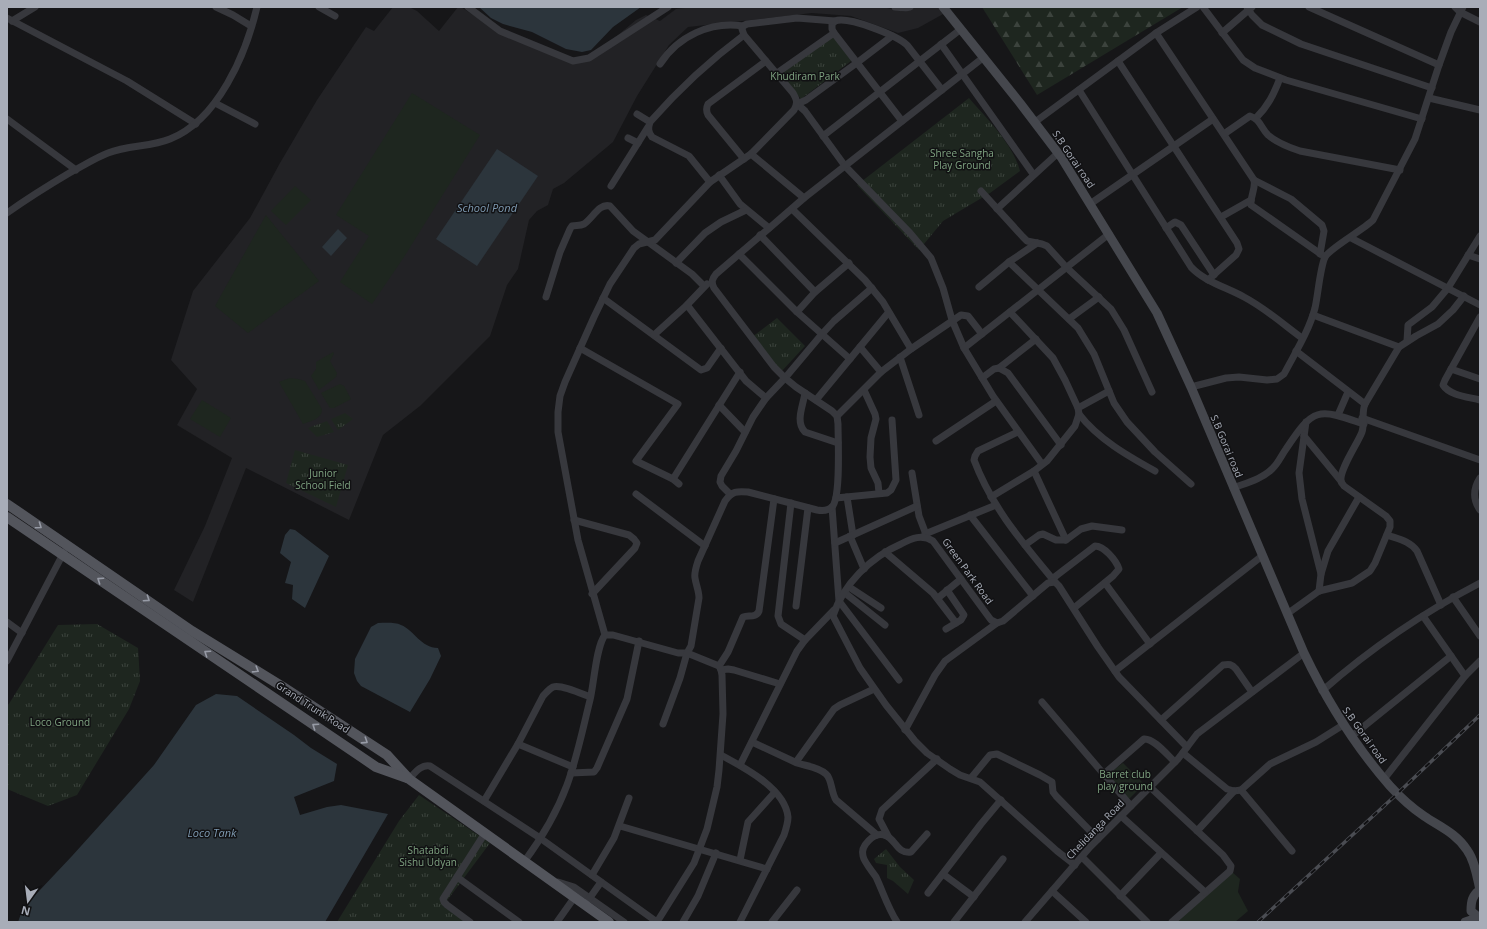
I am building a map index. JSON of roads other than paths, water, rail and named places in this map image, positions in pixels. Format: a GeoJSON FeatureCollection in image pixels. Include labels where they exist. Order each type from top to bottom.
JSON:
{"type":"FeatureCollection","features":[{"type":"Feature","properties":{"kind":"main road","name":"Grand Trunk Road"},"geometry":{"type":"LineString","coordinates":[[7,504],[65,550],[283,687],[387,756],[409,779],[609,922]]}},
{"type":"Feature","properties":{"kind":"main road"},"geometry":{"type":"LineString","coordinates":[[7,516],[65,550],[376,767],[409,779]]}},
{"type":"Feature","properties":{"kind":"street"},"geometry":{"type":"LineString","coordinates":[[9,19],[35,7]]}},
{"type":"Feature","properties":{"kind":"street"},"geometry":{"type":"LineString","coordinates":[[216,7],[251,26]]}},
{"type":"Feature","properties":{"kind":"street"},"geometry":{"type":"LineString","coordinates":[[7,213],[40,190],[94,159],[115,151],[169,140],[196,124],[215,103],[229,81],[241,55],[257,7]]}},
{"type":"Feature","properties":{"kind":"street"},"geometry":{"type":"LineString","coordinates":[[319,7],[335,16]]}},
{"type":"Feature","properties":{"kind":"street"},"geometry":{"type":"LineString","coordinates":[[468,7],[500,31],[573,61],[589,58],[668,7]]}},
{"type":"Feature","properties":{"kind":"street"},"geometry":{"type":"LineString","coordinates":[[895,7],[910,7]]}},
{"type":"Feature","properties":{"kind":"street","name":"S.B Gorai road"},"geometry":{"type":"LineString","coordinates":[[943,7],[984,57],[1058,153],[1157,313],[1304,653],[1322,690],[1343,725],[1397,794],[1415,810],[1444,827],[1467,849],[1472,860],[1480,890],[1475,894],[1472,900],[1471,911],[1479,917]]}},
{"type":"Feature","properties":{"kind":"street"},"geometry":{"type":"LineString","coordinates":[[1035,122],[1156,33],[1197,7]]}},
{"type":"Feature","properties":{"kind":"street"},"geometry":{"type":"LineString","coordinates":[[1203,7],[1243,60],[1254,68],[1280,78],[1422,119]]}},
{"type":"Feature","properties":{"kind":"street"},"geometry":{"type":"LineString","coordinates":[[1309,7],[1439,65]]}},
{"type":"Feature","properties":{"kind":"street"},"geometry":{"type":"LineString","coordinates":[[1222,33],[1249,8],[1252,15],[1262,25],[1301,44],[1432,88]]}},
{"type":"Feature","properties":{"kind":"street"},"geometry":{"type":"LineString","coordinates":[[1323,256],[1373,220],[1415,139],[1459,9],[1480,22]]}},
{"type":"Feature","properties":{"kind":"street"},"geometry":{"type":"LineString","coordinates":[[660,64],[669,50],[699,31],[722,24],[743,26],[747,24],[797,18],[835,21],[845,19],[902,40],[942,90]]}},
{"type":"Feature","properties":{"kind":"street"},"geometry":{"type":"LineString","coordinates":[[9,19],[127,81],[196,124]]}},
{"type":"Feature","properties":{"kind":"street"},"geometry":{"type":"LineString","coordinates":[[835,21],[832,24],[834,33],[858,62],[902,121]]}},
{"type":"Feature","properties":{"kind":"street"},"geometry":{"type":"LineString","coordinates":[[524,862],[556,810],[572,770],[590,697],[600,644],[605,635],[592,594],[574,520],[557,424],[560,396],[603,298],[620,268],[634,248],[639,244],[655,240],[710,182],[750,154],[794,110],[797,104],[797,99],[793,93],[744,35],[742,28],[743,26]]}},
{"type":"Feature","properties":{"kind":"street"},"geometry":{"type":"LineString","coordinates":[[823,136],[961,29]]}},
{"type":"Feature","properties":{"kind":"street"},"geometry":{"type":"LineString","coordinates":[[777,74],[834,33]]}},
{"type":"Feature","properties":{"kind":"street"},"geometry":{"type":"LineString","coordinates":[[1156,33],[1254,180],[1255,186],[1251,205],[1323,256]]}},
{"type":"Feature","properties":{"kind":"street"},"geometry":{"type":"LineString","coordinates":[[611,186],[649,125],[689,80],[718,54],[744,35]]}},
{"type":"Feature","properties":{"kind":"street"},"geometry":{"type":"LineString","coordinates":[[797,104],[806,100],[892,36]]}},
{"type":"Feature","properties":{"kind":"street"},"geometry":{"type":"LineString","coordinates":[[941,44],[1033,174]]}},
{"type":"Feature","properties":{"kind":"street"},"geometry":{"type":"LineString","coordinates":[[654,335],[687,305],[716,274],[760,235],[804,198],[984,57]]}},
{"type":"Feature","properties":{"kind":"street"},"geometry":{"type":"LineString","coordinates":[[744,158],[708,115],[706,112],[706,107],[766,61]]}},
{"type":"Feature","properties":{"kind":"street"},"geometry":{"type":"LineString","coordinates":[[1118,61],[1237,243],[1239,249],[1236,255],[1211,277]]}},
{"type":"Feature","properties":{"kind":"street"},"geometry":{"type":"LineString","coordinates":[[1256,118],[1273,97],[1280,78]]}},
{"type":"Feature","properties":{"kind":"street"},"geometry":{"type":"LineString","coordinates":[[1079,90],[1191,267],[1198,274],[1211,277],[1258,305],[1302,338]]}},
{"type":"Feature","properties":{"kind":"street"},"geometry":{"type":"LineString","coordinates":[[1429,98],[1480,110]]}},
{"type":"Feature","properties":{"kind":"street"},"geometry":{"type":"LineString","coordinates":[[215,103],[255,124]]}},
{"type":"Feature","properties":{"kind":"street"},"geometry":{"type":"LineString","coordinates":[[797,104],[805,111],[845,166],[931,258],[952,320],[964,348],[996,401],[1042,464]]}},
{"type":"Feature","properties":{"kind":"street"},"geometry":{"type":"LineString","coordinates":[[637,114],[649,125],[649,134],[652,137],[689,156],[710,182]]}},
{"type":"Feature","properties":{"kind":"street"},"geometry":{"type":"LineString","coordinates":[[1224,134],[1250,116],[1256,118],[1266,133],[1274,139],[1300,151],[1400,170]]}},
{"type":"Feature","properties":{"kind":"street"},"geometry":{"type":"LineString","coordinates":[[7,119],[76,170]]}},
{"type":"Feature","properties":{"kind":"street"},"geometry":{"type":"LineString","coordinates":[[1090,204],[1213,119]]}},
{"type":"Feature","properties":{"kind":"street"},"geometry":{"type":"LineString","coordinates":[[628,138],[638,143]]}},
{"type":"Feature","properties":{"kind":"street"},"geometry":{"type":"LineString","coordinates":[[997,209],[1033,174],[1058,153]]}},
{"type":"Feature","properties":{"kind":"street"},"geometry":{"type":"LineString","coordinates":[[750,154],[804,198]]}},
{"type":"Feature","properties":{"kind":"street"},"geometry":{"type":"LineString","coordinates":[[720,175],[735,199],[746,210],[769,228]]}},
{"type":"Feature","properties":{"kind":"street"},"geometry":{"type":"LineString","coordinates":[[1190,387],[1226,378],[1239,377],[1277,380],[1284,374],[1312,315],[1323,256],[1324,231],[1322,225],[1291,199],[1254,180]]}},
{"type":"Feature","properties":{"kind":"street"},"geometry":{"type":"LineString","coordinates":[[980,191],[1027,241],[1047,246],[1066,267],[1100,297],[1111,309],[1118,319],[1152,392]]}},
{"type":"Feature","properties":{"kind":"street"},"geometry":{"type":"LineString","coordinates":[[1221,217],[1251,200]]}},
{"type":"Feature","properties":{"kind":"street"},"geometry":{"type":"LineString","coordinates":[[546,297],[560,252],[570,229],[572,226],[583,225],[602,206],[606,205],[610,206],[633,231],[704,286]]}},
{"type":"Feature","properties":{"kind":"street"},"geometry":{"type":"LineString","coordinates":[[792,209],[872,288],[883,302],[888,313],[911,349]]}},
{"type":"Feature","properties":{"kind":"street"},"geometry":{"type":"LineString","coordinates":[[676,263],[705,233],[721,222],[746,210]]}},
{"type":"Feature","properties":{"kind":"street"},"geometry":{"type":"LineString","coordinates":[[1166,228],[1175,222],[1181,225],[1211,277]]}},
{"type":"Feature","properties":{"kind":"street"},"geometry":{"type":"LineString","coordinates":[[964,348],[1109,234]]}},
{"type":"Feature","properties":{"kind":"street"},"geometry":{"type":"LineString","coordinates":[[760,235],[815,292]]}},
{"type":"Feature","properties":{"kind":"street"},"geometry":{"type":"LineString","coordinates":[[1407,341],[1408,325],[1432,307],[1448,288],[1480,236]]}},
{"type":"Feature","properties":{"kind":"street"},"geometry":{"type":"LineString","coordinates":[[1350,238],[1480,305]]}},
{"type":"Feature","properties":{"kind":"street"},"geometry":{"type":"LineString","coordinates":[[979,287],[1009,262],[1037,244]]}},
{"type":"Feature","properties":{"kind":"street"},"geometry":{"type":"LineString","coordinates":[[739,254],[797,312],[850,359]]}},
{"type":"Feature","properties":{"kind":"street"},"geometry":{"type":"LineString","coordinates":[[1468,255],[1480,259]]}},
{"type":"Feature","properties":{"kind":"street"},"geometry":{"type":"LineString","coordinates":[[1009,262],[1078,328],[1088,344],[1117,408],[1139,436],[1191,484]]}},
{"type":"Feature","properties":{"kind":"street"},"geometry":{"type":"LineString","coordinates":[[797,312],[815,292],[849,264]]}},
{"type":"Feature","properties":{"kind":"street"},"geometry":{"type":"LineString","coordinates":[[713,278],[712,283],[714,288],[750,337],[785,378],[837,416],[838,480],[836,498],[832,507],[839,601],[899,680]]}},
{"type":"Feature","properties":{"kind":"street"},"geometry":{"type":"LineString","coordinates":[[730,494],[720,482],[721,476],[753,417],[766,398],[834,321],[872,288]]}},
{"type":"Feature","properties":{"kind":"street"},"geometry":{"type":"LineString","coordinates":[[1341,481],[1341,475],[1344,467],[1362,431],[1362,411],[1365,404],[1399,347],[1438,324],[1453,310],[1464,296]]}},
{"type":"Feature","properties":{"kind":"street"},"geometry":{"type":"LineString","coordinates":[[1069,319],[1100,297]]}},
{"type":"Feature","properties":{"kind":"street"},"geometry":{"type":"LineString","coordinates":[[603,298],[701,370],[707,368],[721,348]]}},
{"type":"Feature","properties":{"kind":"street"},"geometry":{"type":"LineString","coordinates":[[687,305],[751,386],[766,398]]}},
{"type":"Feature","properties":{"kind":"street"},"geometry":{"type":"LineString","coordinates":[[1010,312],[1053,358],[1087,424],[1113,444],[1155,471]]}},
{"type":"Feature","properties":{"kind":"street"},"geometry":{"type":"LineString","coordinates":[[816,400],[888,313]]}},
{"type":"Feature","properties":{"kind":"street"},"geometry":{"type":"LineString","coordinates":[[837,416],[881,372],[952,320],[961,315],[968,316],[982,334]]}},
{"type":"Feature","properties":{"kind":"street"},"geometry":{"type":"LineString","coordinates":[[1312,315],[1399,347]]}},
{"type":"Feature","properties":{"kind":"street"},"geometry":{"type":"LineString","coordinates":[[1480,317],[1445,380],[1444,385],[1446,390],[1480,400]]}},
{"type":"Feature","properties":{"kind":"street"},"geometry":{"type":"LineString","coordinates":[[982,378],[994,369],[999,368],[1036,339]]}},
{"type":"Feature","properties":{"kind":"street"},"geometry":{"type":"LineString","coordinates":[[860,347],[881,372]]}},
{"type":"Feature","properties":{"kind":"street"},"geometry":{"type":"LineString","coordinates":[[580,348],[678,404],[636,461],[679,484]]}},
{"type":"Feature","properties":{"kind":"street"},"geometry":{"type":"LineString","coordinates":[[1296,351],[1365,404]]}},
{"type":"Feature","properties":{"kind":"street"},"geometry":{"type":"LineString","coordinates":[[900,357],[919,415]]}},
{"type":"Feature","properties":{"kind":"street"},"geometry":{"type":"LineString","coordinates":[[999,368],[1008,373],[1061,444]]}},
{"type":"Feature","properties":{"kind":"street"},"geometry":{"type":"LineString","coordinates":[[1451,369],[1480,380]]}},
{"type":"Feature","properties":{"kind":"street"},"geometry":{"type":"LineString","coordinates":[[672,479],[740,372]]}},
{"type":"Feature","properties":{"kind":"street"},"geometry":{"type":"LineString","coordinates":[[864,390],[876,414],[871,438],[870,457],[871,468],[878,483],[879,493]]}},
{"type":"Feature","properties":{"kind":"street"},"geometry":{"type":"LineString","coordinates":[[991,497],[1034,471],[1042,464],[1061,444],[1075,426],[1079,411],[1109,391]]}},
{"type":"Feature","properties":{"kind":"street"},"geometry":{"type":"LineString","coordinates":[[1338,415],[1348,392]]}},
{"type":"Feature","properties":{"kind":"street"},"geometry":{"type":"LineString","coordinates":[[805,393],[799,422],[801,428],[805,432],[838,443]]}},
{"type":"Feature","properties":{"kind":"street"},"geometry":{"type":"LineString","coordinates":[[936,441],[996,401]]}},
{"type":"Feature","properties":{"kind":"street"},"geometry":{"type":"LineString","coordinates":[[719,405],[745,432]]}},
{"type":"Feature","properties":{"kind":"street"},"geometry":{"type":"LineString","coordinates":[[1233,488],[1264,475],[1272,469],[1298,431],[1306,422],[1314,415],[1322,413],[1363,421],[1480,460]]}},
{"type":"Feature","properties":{"kind":"street"},"geometry":{"type":"LineString","coordinates":[[836,498],[887,493],[891,490],[896,480],[892,420]]}},
{"type":"Feature","properties":{"kind":"street"},"geometry":{"type":"LineString","coordinates":[[1306,422],[1299,473],[1300,487],[1321,574]]}},
{"type":"Feature","properties":{"kind":"street"},"geometry":{"type":"LineString","coordinates":[[1018,432],[978,451],[974,460],[991,497],[1005,520],[1059,586],[1115,671],[1161,720],[1185,750],[1227,789],[1237,790],[1292,851]]}},
{"type":"Feature","properties":{"kind":"street"},"geometry":{"type":"LineString","coordinates":[[1287,614],[1318,591],[1352,583],[1370,571],[1375,563],[1390,527],[1390,521],[1386,516],[1344,486],[1304,436]]}},
{"type":"Feature","properties":{"kind":"street"},"geometry":{"type":"LineString","coordinates":[[1034,471],[1066,540]]}},
{"type":"Feature","properties":{"kind":"street"},"geometry":{"type":"LineString","coordinates":[[912,473],[917,506],[926,535],[996,505]]}},
{"type":"Feature","properties":{"kind":"street"},"geometry":{"type":"LineString","coordinates":[[1480,478],[1474,492],[1475,503],[1480,510]]}},
{"type":"Feature","properties":{"kind":"street"},"geometry":{"type":"LineString","coordinates":[[663,724],[680,678],[687,653],[691,646],[699,598],[695,571],[725,501],[730,494],[736,491],[748,492],[808,508],[826,511],[832,507]]}},
{"type":"Feature","properties":{"kind":"street"},"geometry":{"type":"LineString","coordinates":[[636,494],[705,546]]}},
{"type":"Feature","properties":{"kind":"street"},"geometry":{"type":"LineString","coordinates":[[847,497],[851,536],[864,569]]}},
{"type":"Feature","properties":{"kind":"street"},"geometry":{"type":"LineString","coordinates":[[1318,591],[1321,574],[1328,551],[1359,497]]}},
{"type":"Feature","properties":{"kind":"street"},"geometry":{"type":"LineString","coordinates":[[409,779],[422,767],[426,765],[430,766],[540,838],[657,922],[685,879],[700,850],[708,829],[721,755],[723,714],[720,668],[743,617],[754,616],[759,611],[774,499]]}},
{"type":"Feature","properties":{"kind":"street"},"geometry":{"type":"LineString","coordinates":[[791,503],[778,616],[781,624],[805,640]]}},
{"type":"Feature","properties":{"kind":"street"},"geometry":{"type":"LineString","coordinates":[[835,543],[917,506]]}},
{"type":"Feature","properties":{"kind":"street"},"geometry":{"type":"LineString","coordinates":[[796,606],[808,508]]}},
{"type":"Feature","properties":{"kind":"street"},"geometry":{"type":"LineString","coordinates":[[970,515],[1033,596]]}},
{"type":"Feature","properties":{"kind":"street"},"geometry":{"type":"LineString","coordinates":[[574,520],[629,535],[636,543],[635,548],[592,594]]}},
{"type":"Feature","properties":{"kind":"street"},"geometry":{"type":"LineString","coordinates":[[1025,545],[1039,534],[1043,534],[1061,541],[1066,540],[1080,529],[1092,526],[1122,530]]}},
{"type":"Feature","properties":{"kind":"street","name":"Green Park Road"},"geometry":{"type":"LineString","coordinates":[[740,765],[791,661],[805,640],[835,608],[849,587],[877,556],[911,539],[926,535],[933,541],[991,620],[997,623]]}},
{"type":"Feature","properties":{"kind":"street"},"geometry":{"type":"LineString","coordinates":[[1387,535],[1406,541],[1413,545],[1417,550],[1440,605]]}},
{"type":"Feature","properties":{"kind":"street"},"geometry":{"type":"LineString","coordinates":[[905,730],[938,671],[950,656],[997,623],[1003,621],[1091,547],[1099,546],[1107,553],[1119,568],[1105,584],[1074,608]]}},
{"type":"Feature","properties":{"kind":"street"},"geometry":{"type":"LineString","coordinates":[[7,662],[65,550]]}},
{"type":"Feature","properties":{"kind":"street"},"geometry":{"type":"LineString","coordinates":[[885,552],[938,598],[956,623]]}},
{"type":"Feature","properties":{"kind":"street"},"geometry":{"type":"LineString","coordinates":[[1115,671],[1262,556]]}},
{"type":"Feature","properties":{"kind":"street"},"geometry":{"type":"LineString","coordinates":[[938,598],[961,580]]}},
{"type":"Feature","properties":{"kind":"street"},"geometry":{"type":"LineString","coordinates":[[1322,690],[1367,654],[1423,616],[1453,597],[1480,583]]}},
{"type":"Feature","properties":{"kind":"street"},"geometry":{"type":"LineString","coordinates":[[1105,584],[1150,644]]}},
{"type":"Feature","properties":{"kind":"street"},"geometry":{"type":"LineString","coordinates":[[849,587],[881,608]]}},
{"type":"Feature","properties":{"kind":"street"},"geometry":{"type":"LineString","coordinates":[[946,629],[963,617],[963,612],[947,590]]}},
{"type":"Feature","properties":{"kind":"street"},"geometry":{"type":"LineString","coordinates":[[845,593],[885,625]]}},
{"type":"Feature","properties":{"kind":"street"},"geometry":{"type":"LineString","coordinates":[[1453,597],[1480,636]]}},
{"type":"Feature","properties":{"kind":"street"},"geometry":{"type":"LineString","coordinates":[[835,608],[833,616],[860,668],[905,730],[923,749],[960,775],[980,782],[1057,851],[1076,865]]}},
{"type":"Feature","properties":{"kind":"street"},"geometry":{"type":"LineString","coordinates":[[1423,616],[1465,676]]}},
{"type":"Feature","properties":{"kind":"street"},"geometry":{"type":"LineString","coordinates":[[7,622],[22,633]]}},
{"type":"Feature","properties":{"kind":"street"},"geometry":{"type":"LineString","coordinates":[[605,635],[613,634],[678,653],[687,653],[720,668],[734,670],[780,684]]}},
{"type":"Feature","properties":{"kind":"street"},"geometry":{"type":"LineString","coordinates":[[518,744],[572,770],[590,773],[594,772],[627,699],[639,641]]}},
{"type":"Feature","properties":{"kind":"street","name":"Chelidanga Road"},"geometry":{"type":"LineString","coordinates":[[1026,922],[1082,857],[1175,762],[1200,731],[1304,653]]}},
{"type":"Feature","properties":{"kind":"street"},"geometry":{"type":"LineString","coordinates":[[1352,736],[1451,656]]}},
{"type":"Feature","properties":{"kind":"street"},"geometry":{"type":"LineString","coordinates":[[1384,779],[1465,676],[1480,661]]}},
{"type":"Feature","properties":{"kind":"street"},"geometry":{"type":"LineString","coordinates":[[1161,720],[1223,666],[1228,664],[1233,665],[1252,692]]}},
{"type":"Feature","properties":{"kind":"street"},"geometry":{"type":"LineString","coordinates":[[484,802],[518,744],[543,696],[548,690],[554,687],[560,687],[590,697]]}},
{"type":"Feature","properties":{"kind":"street"},"geometry":{"type":"LineString","coordinates":[[796,762],[834,709],[874,689]]}},
{"type":"Feature","properties":{"kind":"street"},"geometry":{"type":"LineString","coordinates":[[1042,702],[1131,806]]}},
{"type":"Feature","properties":{"kind":"street"},"geometry":{"type":"LineString","coordinates":[[1197,831],[1237,790],[1270,764],[1316,742],[1343,725]]}},
{"type":"Feature","properties":{"kind":"street"},"geometry":{"type":"LineString","coordinates":[[1104,774],[1144,739],[1149,739],[1175,762]]}},
{"type":"Feature","properties":{"kind":"street"},"geometry":{"type":"LineString","coordinates":[[752,742],[827,774],[830,778],[832,794],[836,800],[877,835]]}},
{"type":"Feature","properties":{"kind":"street"},"geometry":{"type":"LineString","coordinates":[[972,778],[990,755],[996,754],[1040,775],[1052,782],[1053,792],[1056,796],[1098,840]]}},
{"type":"Feature","properties":{"kind":"street"},"geometry":{"type":"LineString","coordinates":[[721,755],[763,780],[775,792],[788,816],[788,825],[740,922]]}},
{"type":"Feature","properties":{"kind":"street"},"geometry":{"type":"LineString","coordinates":[[927,834],[915,849],[906,853],[901,851],[888,836],[879,819],[882,810],[937,759]]}},
{"type":"Feature","properties":{"kind":"street"},"geometry":{"type":"LineString","coordinates":[[1150,787],[1223,855],[1231,866],[1230,871],[1172,922]]}},
{"type":"Feature","properties":{"kind":"street"},"geometry":{"type":"LineString","coordinates":[[740,860],[748,822],[775,792]]}},
{"type":"Feature","properties":{"kind":"street"},"geometry":{"type":"LineString","coordinates":[[592,875],[610,846],[620,826],[629,798]]}},
{"type":"Feature","properties":{"kind":"street"},"geometry":{"type":"LineString","coordinates":[[928,893],[1001,800]]}},
{"type":"Feature","properties":{"kind":"street"},"geometry":{"type":"LineString","coordinates":[[1121,816],[1205,892]]}},
{"type":"Feature","properties":{"kind":"street"},"geometry":{"type":"LineString","coordinates":[[620,826],[767,869]]}},
{"type":"Feature","properties":{"kind":"street"},"geometry":{"type":"LineString","coordinates":[[470,922],[444,902],[445,895],[485,833]]}},
{"type":"Feature","properties":{"kind":"street"},"geometry":{"type":"LineString","coordinates":[[888,836],[883,834],[877,835],[871,839],[864,848],[862,854],[875,876],[889,909],[897,922]]}},
{"type":"Feature","properties":{"kind":"street"},"geometry":{"type":"LineString","coordinates":[[682,922],[698,896],[716,853]]}},
{"type":"Feature","properties":{"kind":"street"},"geometry":{"type":"LineString","coordinates":[[1120,896],[1161,853]]}},
{"type":"Feature","properties":{"kind":"street"},"geometry":{"type":"LineString","coordinates":[[1082,857],[1147,922]]}},
{"type":"Feature","properties":{"kind":"street"},"geometry":{"type":"LineString","coordinates":[[954,922],[1003,859]]}},
{"type":"Feature","properties":{"kind":"street"},"geometry":{"type":"LineString","coordinates":[[942,874],[974,897]]}},
{"type":"Feature","properties":{"kind":"street"},"geometry":{"type":"LineString","coordinates":[[457,877],[519,922]]}},
{"type":"Feature","properties":{"kind":"street"},"geometry":{"type":"LineString","coordinates":[[550,880],[574,887],[589,899],[624,922]]}},
{"type":"Feature","properties":{"kind":"street"},"geometry":{"type":"LineString","coordinates":[[589,899],[601,882]]}},
{"type":"Feature","properties":{"kind":"street"},"geometry":{"type":"LineString","coordinates":[[772,922],[797,890]]}},
{"type":"Feature","properties":{"kind":"street"},"geometry":{"type":"LineString","coordinates":[[1052,891],[1086,922]]}},
{"type":"Feature","properties":{"kind":"street"},"geometry":{"type":"LineString","coordinates":[[557,922],[574,898]]}},
{"type":"Feature","properties":{"kind":"street"},"geometry":{"type":"LineString","coordinates":[[1465,922],[1479,917]]}},
{"type":"Feature","properties":{"kind":"water"},"geometry":{"type":"Polygon","coordinates":[[[479,7],[641,7],[613,27],[591,50],[582,52],[566,49],[532,32],[503,24],[491,18],[479,7]]]}},
{"type":"Feature","properties":{"kind":"water","name":"School Pond"},"geometry":{"type":"Polygon","coordinates":[[[497,149],[538,176],[477,266],[436,239],[497,149]]]}},
{"type":"Feature","properties":{"kind":"water"},"geometry":{"type":"Polygon","coordinates":[[[338,229],[347,238],[331,256],[322,247],[338,229]]]}},
{"type":"Feature","properties":{"kind":"water"},"geometry":{"type":"Polygon","coordinates":[[[290,529],[295,530],[329,556],[305,608],[292,599],[293,585],[285,583],[291,562],[280,553],[285,535],[290,529]]]}},
{"type":"Feature","properties":{"kind":"water"},"geometry":{"type":"Polygon","coordinates":[[[378,623],[393,623],[406,627],[422,642],[438,648],[441,656],[430,679],[410,712],[361,686],[354,673],[355,659],[371,627],[378,623]]]}},
{"type":"Feature","properties":{"kind":"water","name":"Loco Tank"},"geometry":{"type":"Polygon","coordinates":[[[216,694],[237,696],[311,748],[337,764],[334,781],[294,797],[300,815],[327,807],[341,805],[388,814],[325,922],[18,922],[23,908],[154,765],[196,705],[216,694]]]}},
{"type":"Feature","properties":{"kind":"railway"},"geometry":{"type":"LineString","coordinates":[[1258,922],[1480,715]]}},
{"type":"Feature","properties":{"kind":"park label","name":"Khudiram Park"},"geometry":{"type":"Point","coordinates":[805,76]}},
{"type":"Feature","properties":{"kind":"park label","name":"Shree Sangha Play Ground"},"geometry":{"type":"Point","coordinates":[962,158]}},
{"type":"Feature","properties":{"kind":"park label","name":"Junior School Field"},"geometry":{"type":"Point","coordinates":[323,478]}},
{"type":"Feature","properties":{"kind":"park label","name":"Loco Ground"},"geometry":{"type":"Point","coordinates":[60,722]}},
{"type":"Feature","properties":{"kind":"park label","name":"Barret club play ground"},"geometry":{"type":"Point","coordinates":[1125,780]}},
{"type":"Feature","properties":{"kind":"park label","name":"Shatabdi Sishu Udyan"},"geometry":{"type":"Point","coordinates":[428,856]}}]}
